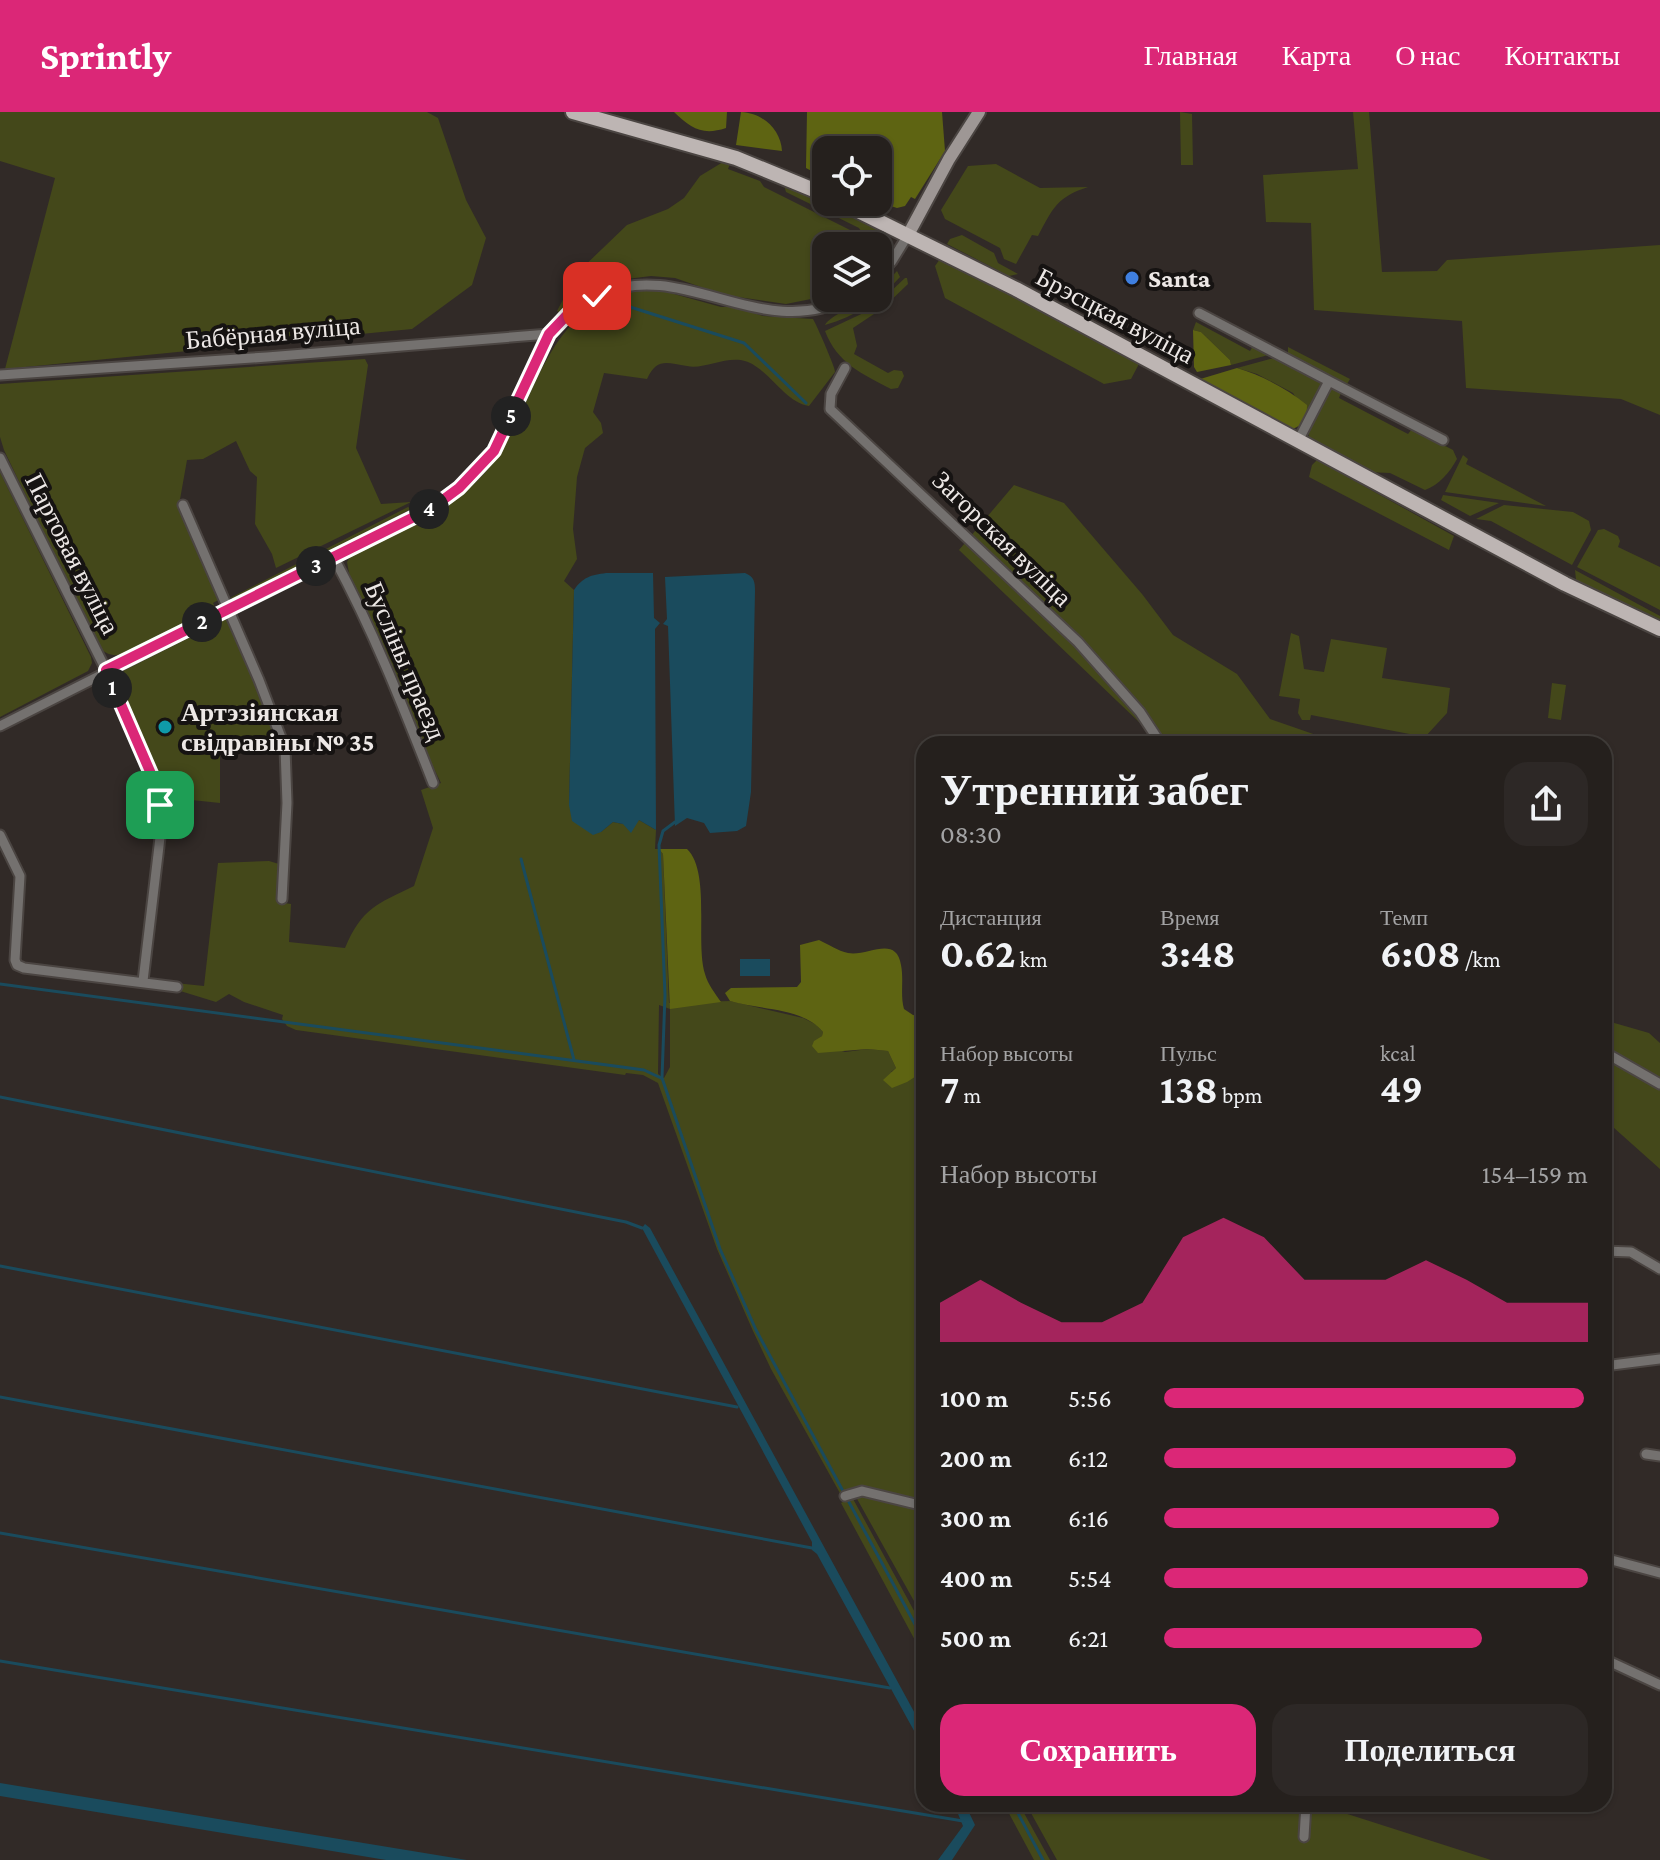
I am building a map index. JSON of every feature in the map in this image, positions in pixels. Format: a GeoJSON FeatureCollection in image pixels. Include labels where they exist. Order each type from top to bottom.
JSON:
{"type":"FeatureCollection","features":[{"type":"Feature","properties":{"kind":"main road"},"geometry":{"type":"LineString","coordinates":[[573,112],[736,158],[812,189]]}},
{"type":"Feature","properties":{"kind":"main road","name":"Брэсцкая вуліца"},"geometry":{"type":"LineString","coordinates":[[869,216],[1029,296],[1565,584],[1660,629]]}},
{"type":"Feature","properties":{"kind":"street"},"geometry":{"type":"LineString","coordinates":[[892,261],[979,112]]}},
{"type":"Feature","properties":{"kind":"street"},"geometry":{"type":"LineString","coordinates":[[549,334],[568,314],[597,296],[623,286],[650,283],[668,285],[730,303],[780,311],[812,309]]}},
{"type":"Feature","properties":{"kind":"street","name":"Брэсцкая вуліца"},"geometry":{"type":"LineString","coordinates":[[1199,313],[1443,440]]}},
{"type":"Feature","properties":{"kind":"street","name":"Бабёрная вуліца"},"geometry":{"type":"LineString","coordinates":[[0,375],[549,334]]}},
{"type":"Feature","properties":{"kind":"street","name":"Партовая вуліца"},"geometry":{"type":"LineString","coordinates":[[0,726],[226,609],[432,508],[459,488],[494,451],[549,334]]}},
{"type":"Feature","properties":{"kind":"street","name":"Загорская вуліца"},"geometry":{"type":"LineString","coordinates":[[845,368],[831,394],[830,409],[1078,642],[1140,712],[1156,736]]}},
{"type":"Feature","properties":{"kind":"street"},"geometry":{"type":"LineString","coordinates":[[1298,441],[1329,381]]}},
{"type":"Feature","properties":{"kind":"street","name":"Партовая вуліца"},"geometry":{"type":"LineString","coordinates":[[0,458],[106,670]]}},
{"type":"Feature","properties":{"kind":"street"},"geometry":{"type":"LineString","coordinates":[[183,505],[285,748],[287,803],[282,899]]}},
{"type":"Feature","properties":{"kind":"street","name":"Бусліны праезд"},"geometry":{"type":"LineString","coordinates":[[334,558],[390,671],[433,783]]}},
{"type":"Feature","properties":{"kind":"street"},"geometry":{"type":"LineString","coordinates":[[106,670],[152,776],[160,805],[161,829],[143,981]]}},
{"type":"Feature","properties":{"kind":"street"},"geometry":{"type":"LineString","coordinates":[[0,835],[20,876],[17,965],[177,987]]}},
{"type":"Feature","properties":{"kind":"street"},"geometry":{"type":"LineString","coordinates":[[1612,1057],[1660,1084]]}},
{"type":"Feature","properties":{"kind":"street"},"geometry":{"type":"LineString","coordinates":[[1612,1251],[1631,1252],[1660,1269]]}},
{"type":"Feature","properties":{"kind":"street"},"geometry":{"type":"LineString","coordinates":[[1612,1365],[1660,1359]]}},
{"type":"Feature","properties":{"kind":"street"},"geometry":{"type":"LineString","coordinates":[[1646,1454],[1660,1456]]}},
{"type":"Feature","properties":{"kind":"street"},"geometry":{"type":"LineString","coordinates":[[845,1496],[862,1491],[916,1504]]}},
{"type":"Feature","properties":{"kind":"street"},"geometry":{"type":"LineString","coordinates":[[1612,1560],[1660,1573]]}},
{"type":"Feature","properties":{"kind":"street"},"geometry":{"type":"LineString","coordinates":[[1612,1663],[1660,1685]]}},
{"type":"Feature","properties":{"kind":"street"},"geometry":{"type":"LineString","coordinates":[[1304,1837],[1306,1812]]}},
{"type":"Feature","properties":{"kind":"green space"},"geometry":{"type":"Polygon","coordinates":[[[0,112],[427,112],[438,118],[466,200],[486,238],[472,285],[412,329],[5,369],[55,178],[0,161],[0,112]]]}},
{"type":"Feature","properties":{"kind":"green space"},"geometry":{"type":"Polygon","coordinates":[[[674,112],[727,112],[726,128],[703,131],[674,112]]]}},
{"type":"Feature","properties":{"kind":"green space"},"geometry":{"type":"Polygon","coordinates":[[[741,112],[757,116],[769,124],[778,136],[782,151],[736,145],[741,112]]]}},
{"type":"Feature","properties":{"kind":"green space"},"geometry":{"type":"Polygon","coordinates":[[[807,112],[942,112],[945,151],[915,199],[911,197],[905,206],[892,206],[892,136],[812,136],[812,171],[806,168],[807,112]]]}},
{"type":"Feature","properties":{"kind":"green space"},"geometry":{"type":"Polygon","coordinates":[[[1180,112],[1192,114],[1193,165],[1181,165],[1180,112]]]}},
{"type":"Feature","properties":{"kind":"green space"},"geometry":{"type":"Polygon","coordinates":[[[1353,112],[1369,112],[1382,272],[1437,271],[1447,260],[1660,245],[1660,415],[1621,399],[1466,388],[1462,321],[1314,310],[1311,223],[1266,222],[1263,175],[1358,169],[1353,112]]]}},
{"type":"Feature","properties":{"kind":"green space"},"geometry":{"type":"Polygon","coordinates":[[[723,162],[730,164],[728,169],[760,181],[764,187],[812,211],[812,216],[822,216],[854,232],[812,232],[812,299],[786,304],[724,295],[675,278],[651,276],[611,281],[592,289],[561,313],[557,311],[577,273],[627,225],[668,209],[684,198],[700,176],[723,162]]]}},
{"type":"Feature","properties":{"kind":"green space"},"geometry":{"type":"Polygon","coordinates":[[[996,164],[1040,188],[1088,187],[1069,195],[1057,205],[1038,236],[1032,235],[1016,264],[1004,259],[1000,248],[945,219],[941,210],[968,166],[996,164]]]}},
{"type":"Feature","properties":{"kind":"green space"},"geometry":{"type":"Polygon","coordinates":[[[784,185],[812,198],[812,205],[786,192],[784,185]]]}},
{"type":"Feature","properties":{"kind":"green space"},"geometry":{"type":"Polygon","coordinates":[[[835,216],[849,216],[881,232],[861,232],[835,216]]]}},
{"type":"Feature","properties":{"kind":"green space"},"geometry":{"type":"Polygon","coordinates":[[[962,235],[994,253],[998,263],[1018,274],[1009,276],[947,244],[950,239],[962,235]]]}},
{"type":"Feature","properties":{"kind":"green space"},"geometry":{"type":"Polygon","coordinates":[[[940,259],[1140,362],[1131,379],[1104,384],[945,298],[935,266],[940,259]]]}},
{"type":"Feature","properties":{"kind":"green space"},"geometry":{"type":"Polygon","coordinates":[[[897,271],[900,277],[892,285],[892,276],[897,271]]]}},
{"type":"Feature","properties":{"kind":"green space"},"geometry":{"type":"Polygon","coordinates":[[[907,278],[908,284],[892,299],[892,290],[907,278]]]}},
{"type":"Feature","properties":{"kind":"green space"},"geometry":{"type":"Polygon","coordinates":[[[656,289],[763,316],[813,319],[835,372],[809,406],[793,399],[756,367],[740,360],[694,367],[663,363],[655,367],[647,379],[604,373],[593,412],[601,423],[603,433],[585,448],[577,477],[573,529],[577,559],[564,581],[574,590],[569,805],[601,832],[613,822],[623,824],[639,820],[656,830],[655,849],[663,854],[669,1003],[730,1001],[803,1018],[823,1032],[815,1041],[845,1052],[868,1049],[888,1051],[896,1068],[891,1072],[916,1071],[916,1605],[856,1497],[841,1495],[771,1369],[717,1249],[658,1083],[643,1075],[296,1030],[287,1026],[283,1015],[229,994],[216,1002],[177,990],[175,983],[204,986],[218,863],[269,861],[279,864],[277,902],[291,904],[289,942],[345,948],[358,924],[372,909],[414,886],[433,828],[421,790],[441,783],[422,744],[395,673],[350,578],[347,562],[354,551],[440,509],[484,473],[504,445],[549,357],[566,331],[588,310],[617,295],[656,289]],[[659,1005],[658,1074],[664,1078],[670,1067],[670,1009],[659,1005]]]}},
{"type":"Feature","properties":{"kind":"green space"},"geometry":{"type":"Polygon","coordinates":[[[842,312],[857,312],[825,325],[842,312]]]}},
{"type":"Feature","properties":{"kind":"green space"},"geometry":{"type":"Polygon","coordinates":[[[866,312],[877,312],[853,328],[857,346],[854,354],[888,373],[902,371],[904,376],[898,388],[891,389],[844,359],[825,331],[866,312]]]}},
{"type":"Feature","properties":{"kind":"green space"},"geometry":{"type":"Polygon","coordinates":[[[1196,322],[1250,351],[1253,346],[1272,354],[1231,365],[1230,360],[1201,332],[1193,330],[1196,322]]]}},
{"type":"Feature","properties":{"kind":"green space"},"geometry":{"type":"Polygon","coordinates":[[[1193,330],[1201,332],[1230,360],[1231,365],[1197,372],[1194,367],[1193,330]]]}},
{"type":"Feature","properties":{"kind":"green space"},"geometry":{"type":"Polygon","coordinates":[[[1288,347],[1350,379],[1347,384],[1288,354],[1288,347]]]}},
{"type":"Feature","properties":{"kind":"green space"},"geometry":{"type":"Polygon","coordinates":[[[1278,357],[1322,382],[1322,388],[1307,416],[1293,393],[1257,374],[1237,368],[1278,357]]]}},
{"type":"Feature","properties":{"kind":"green space"},"geometry":{"type":"Polygon","coordinates":[[[365,359],[368,365],[356,448],[381,504],[411,502],[276,568],[272,554],[255,524],[257,477],[250,471],[236,441],[203,459],[187,460],[179,505],[220,599],[213,603],[216,609],[123,654],[110,654],[98,647],[4,450],[0,437],[0,384],[365,359]]]}},
{"type":"Feature","properties":{"kind":"green space"},"geometry":{"type":"Polygon","coordinates":[[[1237,368],[1274,383],[1307,405],[1303,422],[1287,430],[1197,380],[1237,368]]]}},
{"type":"Feature","properties":{"kind":"green space"},"geometry":{"type":"Polygon","coordinates":[[[1333,388],[1341,393],[1339,398],[1408,434],[1412,429],[1453,450],[1457,459],[1454,464],[1439,481],[1425,490],[1390,473],[1367,472],[1309,439],[1308,429],[1333,388]]]}},
{"type":"Feature","properties":{"kind":"green space"},"geometry":{"type":"Polygon","coordinates":[[[1463,455],[1468,459],[1466,464],[1546,506],[1445,492],[1463,455]]]}},
{"type":"Feature","properties":{"kind":"green space"},"geometry":{"type":"Polygon","coordinates":[[[1317,460],[1454,536],[1449,550],[1309,477],[1317,460]]]}},
{"type":"Feature","properties":{"kind":"green space"},"geometry":{"type":"Polygon","coordinates":[[[0,472],[92,663],[88,671],[0,717],[0,472]]]}},
{"type":"Feature","properties":{"kind":"green space"},"geometry":{"type":"Polygon","coordinates":[[[1014,485],[1064,503],[1173,635],[1237,674],[1270,719],[1319,736],[1154,736],[959,550],[1014,485]]]}},
{"type":"Feature","properties":{"kind":"green space"},"geometry":{"type":"Polygon","coordinates":[[[1443,495],[1499,503],[1470,516],[1441,500],[1443,495]]]}},
{"type":"Feature","properties":{"kind":"green space"},"geometry":{"type":"Polygon","coordinates":[[[1504,505],[1573,512],[1589,521],[1591,530],[1572,565],[1491,521],[1476,519],[1504,505]]]}},
{"type":"Feature","properties":{"kind":"green space"},"geometry":{"type":"Polygon","coordinates":[[[408,507],[411,509],[239,598],[230,598],[408,507]]]}},
{"type":"Feature","properties":{"kind":"green space"},"geometry":{"type":"Polygon","coordinates":[[[1604,529],[1618,536],[1618,547],[1660,567],[1660,610],[1577,567],[1598,530],[1604,529]]]}},
{"type":"Feature","properties":{"kind":"green space"},"geometry":{"type":"Polygon","coordinates":[[[1575,570],[1660,616],[1660,622],[1576,580],[1575,570]]]}},
{"type":"Feature","properties":{"kind":"green space"},"geometry":{"type":"Polygon","coordinates":[[[225,618],[258,686],[277,739],[220,745],[220,803],[163,799],[159,779],[115,681],[120,668],[225,618]]]}},
{"type":"Feature","properties":{"kind":"green space"},"geometry":{"type":"Polygon","coordinates":[[[1291,633],[1299,636],[1304,669],[1324,672],[1331,639],[1387,648],[1382,678],[1450,688],[1447,713],[1426,736],[1311,715],[1310,720],[1302,720],[1298,713],[1300,699],[1279,696],[1291,633]]]}},
{"type":"Feature","properties":{"kind":"green space"},"geometry":{"type":"Polygon","coordinates":[[[1552,683],[1566,685],[1561,720],[1548,718],[1552,683]]]}},
{"type":"Feature","properties":{"kind":"green space"},"geometry":{"type":"Polygon","coordinates":[[[659,849],[687,849],[694,860],[701,890],[702,961],[708,982],[721,1002],[670,1009],[663,854],[659,849]]]}},
{"type":"Feature","properties":{"kind":"green space"},"geometry":{"type":"Polygon","coordinates":[[[819,940],[848,953],[887,949],[898,956],[904,1009],[916,1015],[916,1076],[892,1088],[883,1080],[896,1068],[888,1051],[868,1049],[818,1053],[812,1046],[823,1032],[804,1018],[780,1010],[730,1001],[725,993],[731,988],[797,987],[801,982],[800,945],[819,940]]]}},
{"type":"Feature","properties":{"kind":"green space"},"geometry":{"type":"Polygon","coordinates":[[[1612,1022],[1649,1033],[1660,1043],[1660,1169],[1612,1126],[1612,1022]]]}},
{"type":"Feature","properties":{"kind":"green space"},"geometry":{"type":"Polygon","coordinates":[[[852,1497],[916,1614],[916,1642],[841,1503],[852,1497]]]}},
{"type":"Feature","properties":{"kind":"green space"},"geometry":{"type":"Polygon","coordinates":[[[1008,1812],[1023,1812],[1050,1860],[1034,1860],[1008,1812]]]}},
{"type":"Feature","properties":{"kind":"green space"},"geometry":{"type":"Polygon","coordinates":[[[1030,1812],[1341,1812],[1491,1860],[1057,1860],[1030,1812]]]}},
{"type":"Feature","properties":{"kind":"water"},"geometry":{"type":"Polygon","coordinates":[[[606,573],[653,573],[654,618],[660,623],[655,629],[656,830],[639,820],[631,833],[623,824],[613,822],[593,835],[572,821],[569,805],[574,590],[588,577],[606,573]]]}},
{"type":"Feature","properties":{"kind":"water"},"geometry":{"type":"Polygon","coordinates":[[[745,573],[755,585],[751,792],[746,826],[737,831],[710,833],[704,823],[687,818],[675,826],[668,626],[663,624],[667,619],[665,577],[745,573]]]}},
{"type":"Feature","properties":{"kind":"water"},"geometry":{"type":"Polygon","coordinates":[[[740,959],[770,959],[770,976],[740,976],[740,959]]]}},
{"type":"Feature","properties":{"kind":"water"},"geometry":{"type":"Polygon","coordinates":[[[645,1224],[650,1228],[916,1715],[916,1734],[812,1550],[812,1542],[642,1228],[645,1224]]]}},
{"type":"Feature","properties":{"kind":"water"},"geometry":{"type":"Polygon","coordinates":[[[0,1783],[467,1860],[386,1860],[0,1796],[0,1783]]]}},
{"type":"Feature","properties":{"kind":"water"},"geometry":{"type":"Polygon","coordinates":[[[957,1812],[969,1812],[975,1825],[952,1860],[938,1860],[963,1826],[957,1812]]]}},
{"type":"Feature","properties":{"kind":"waterway"},"geometry":{"type":"LineString","coordinates":[[627,306],[744,343],[806,403]]}},
{"type":"Feature","properties":{"kind":"waterway"},"geometry":{"type":"LineString","coordinates":[[675,822],[663,831],[659,845],[665,995],[662,1078],[720,1249],[756,1330],[916,1626]]}},
{"type":"Feature","properties":{"kind":"waterway"},"geometry":{"type":"LineString","coordinates":[[521,859],[574,1060]]}},
{"type":"Feature","properties":{"kind":"waterway"},"geometry":{"type":"LineString","coordinates":[[0,984],[644,1070],[661,1078]]}},
{"type":"Feature","properties":{"kind":"waterway"},"geometry":{"type":"LineString","coordinates":[[0,1097],[626,1222],[642,1228]]}},
{"type":"Feature","properties":{"kind":"waterway"},"geometry":{"type":"LineString","coordinates":[[0,1266],[737,1407]]}},
{"type":"Feature","properties":{"kind":"waterway"},"geometry":{"type":"LineString","coordinates":[[0,1397],[812,1548]]}},
{"type":"Feature","properties":{"kind":"waterway"},"geometry":{"type":"LineString","coordinates":[[0,1533],[890,1688]]}},
{"type":"Feature","properties":{"kind":"waterway"},"geometry":{"type":"LineString","coordinates":[[0,1661],[963,1821]]}},
{"type":"Feature","properties":{"kind":"waterway"},"geometry":{"type":"LineString","coordinates":[[1017,1812],[1043,1860]]}},
{"type":"Feature","properties":{"kind":"place","name":"Santa"},"geometry":{"type":"Point","coordinates":[1132,278]}},
{"type":"Feature","properties":{"kind":"place","name":"Артэзіянская свідравіны № 35"},"geometry":{"type":"Point","coordinates":[165,727]}},
{"type":"Feature","properties":{"kind":"route"},"geometry":{"type":"LineString","coordinates":[[160,805],[152,776],[106,670],[432,508],[459,488],[494,451],[549,334],[568,314],[597,296]]}}]}
